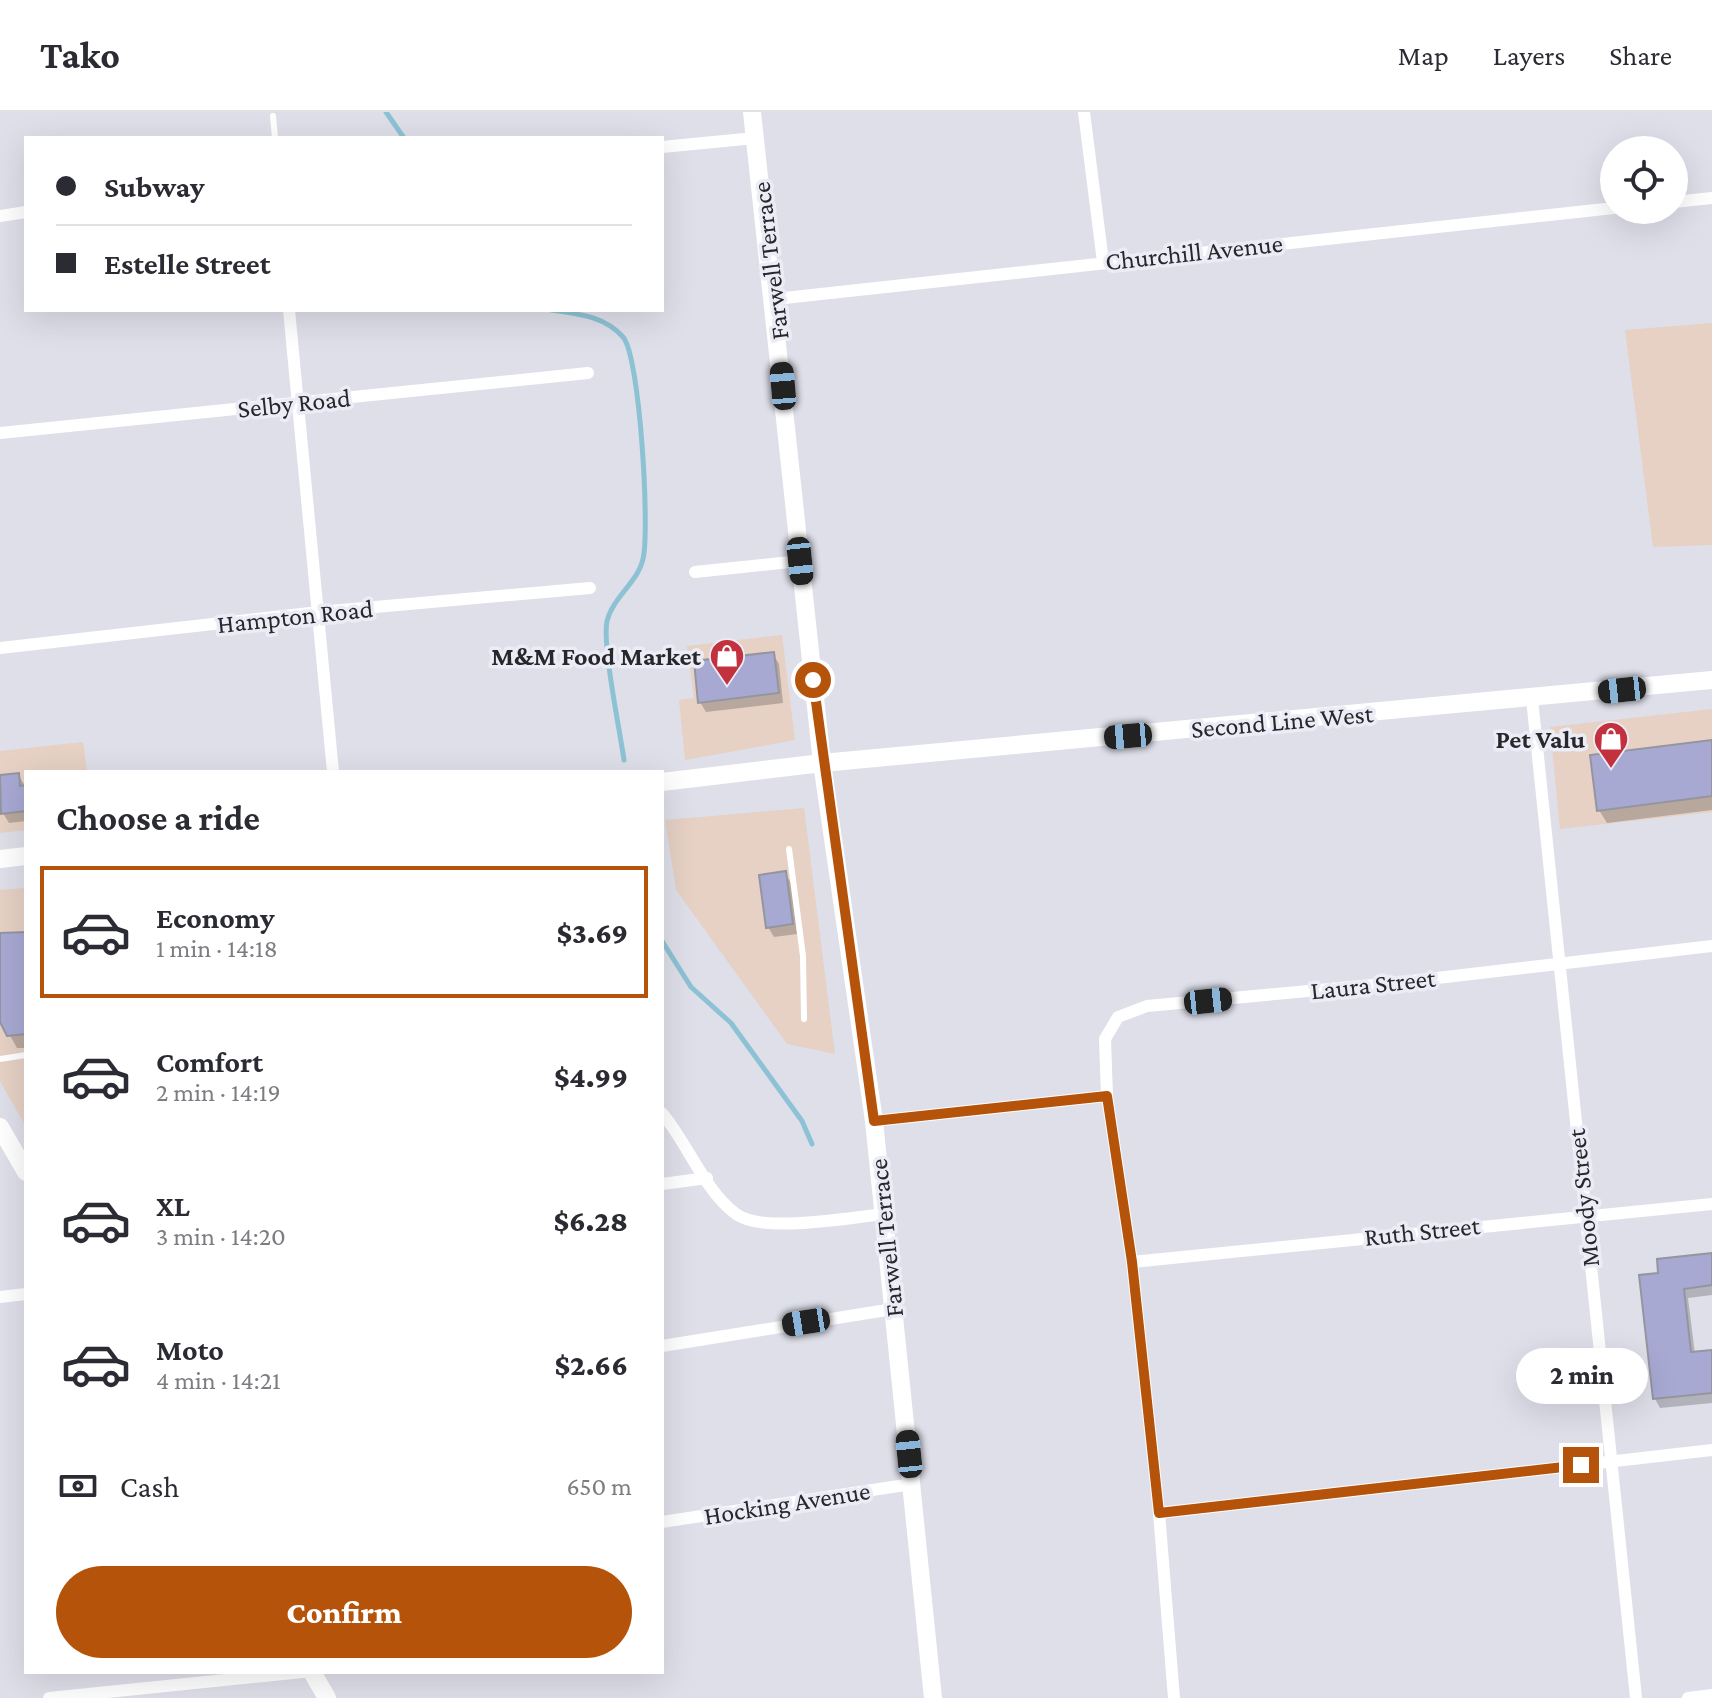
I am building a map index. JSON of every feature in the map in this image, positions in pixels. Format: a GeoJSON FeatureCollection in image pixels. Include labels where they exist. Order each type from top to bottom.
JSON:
{"type":"FeatureCollection","features":[{"type":"Feature","properties":{"kind":"street","name":"Farwell Terrace"},"geometry":{"type":"LineString","coordinates":[[752,112],[775,299],[822,763],[885,1214],[933,1698]]}},
{"type":"Feature","properties":{"kind":"street"},"geometry":{"type":"LineString","coordinates":[[1084,112],[1103,262]]}},
{"type":"Feature","properties":{"kind":"street"},"geometry":{"type":"LineString","coordinates":[[664,147],[755,138]]}},
{"type":"Feature","properties":{"kind":"street"},"geometry":{"type":"LineString","coordinates":[[1688,201],[1712,198]]}},
{"type":"Feature","properties":{"kind":"street","name":"Churchill Avenue"},"geometry":{"type":"LineString","coordinates":[[775,299],[1600,209]]}},
{"type":"Feature","properties":{"kind":"street"},"geometry":{"type":"LineString","coordinates":[[0,216],[24,212]]}},
{"type":"Feature","properties":{"kind":"street"},"geometry":{"type":"LineString","coordinates":[[289,312],[295,403],[319,612],[333,770]]}},
{"type":"Feature","properties":{"kind":"street","name":"Selby Road"},"geometry":{"type":"LineString","coordinates":[[0,433],[588,373]]}},
{"type":"Feature","properties":{"kind":"street"},"geometry":{"type":"LineString","coordinates":[[695,572],[800,561]]}},
{"type":"Feature","properties":{"kind":"street","name":"Hampton Road"},"geometry":{"type":"LineString","coordinates":[[0,648],[319,612],[590,588]]}},
{"type":"Feature","properties":{"kind":"street","name":"Second Line West"},"geometry":{"type":"LineString","coordinates":[[664,782],[822,763],[1712,680]]}},
{"type":"Feature","properties":{"kind":"street","name":"Moody Street"},"geometry":{"type":"LineString","coordinates":[[1532,699],[1636,1698]]}},
{"type":"Feature","properties":{"kind":"street"},"geometry":{"type":"LineString","coordinates":[[0,859],[24,856]]}},
{"type":"Feature","properties":{"kind":"street","name":"Laura Street"},"geometry":{"type":"LineString","coordinates":[[1174,1698],[1159,1513],[1132,1262],[1107,1096],[1105,1039],[1118,1017],[1147,1006],[1394,983],[1712,946]]}},
{"type":"Feature","properties":{"kind":"street"},"geometry":{"type":"LineString","coordinates":[[874,1121],[1107,1096]]}},
{"type":"Feature","properties":{"kind":"street"},"geometry":{"type":"LineString","coordinates":[[664,1116],[734,1213],[744,1219],[768,1223],[885,1214]]}},
{"type":"Feature","properties":{"kind":"street"},"geometry":{"type":"LineString","coordinates":[[0,1127],[24,1169]]}},
{"type":"Feature","properties":{"kind":"street"},"geometry":{"type":"LineString","coordinates":[[664,1184],[707,1178]]}},
{"type":"Feature","properties":{"kind":"street","name":"Ruth Street"},"geometry":{"type":"LineString","coordinates":[[1132,1262],[1585,1214],[1712,1204]]}},
{"type":"Feature","properties":{"kind":"street"},"geometry":{"type":"LineString","coordinates":[[0,1297],[24,1294]]}},
{"type":"Feature","properties":{"kind":"street"},"geometry":{"type":"LineString","coordinates":[[664,1346],[893,1309]]}},
{"type":"Feature","properties":{"kind":"street"},"geometry":{"type":"LineString","coordinates":[[1159,1513],[1712,1450]]}},
{"type":"Feature","properties":{"kind":"street","name":"Hocking Avenue"},"geometry":{"type":"LineString","coordinates":[[664,1522],[912,1484]]}},
{"type":"Feature","properties":{"kind":"street"},"geometry":{"type":"LineString","coordinates":[[49,1698],[283,1674]]}},
{"type":"Feature","properties":{"kind":"street"},"geometry":{"type":"LineString","coordinates":[[313,1674],[327,1698]]}},
{"type":"Feature","properties":{"kind":"street"},"geometry":{"type":"LineString","coordinates":[[1688,1698],[1712,1695]]}},
{"type":"Feature","properties":{"kind":"lane"},"geometry":{"type":"LineString","coordinates":[[273,116],[275,136]]}},
{"type":"Feature","properties":{"kind":"lane"},"geometry":{"type":"LineString","coordinates":[[789,849],[803,956],[804,1019]]}},
{"type":"Feature","properties":{"kind":"lane"},"geometry":{"type":"LineString","coordinates":[[0,1059],[24,1055]]}},
{"type":"Feature","properties":{"kind":"shaded area"},"geometry":{"type":"Polygon","coordinates":[[[1712,323],[1712,545],[1653,547],[1625,330],[1712,323]]]}},
{"type":"Feature","properties":{"kind":"shaded area"},"geometry":{"type":"Polygon","coordinates":[[[782,635],[795,740],[685,760],[679,700],[694,698],[687,646],[782,635]]]}},
{"type":"Feature","properties":{"kind":"shaded area"},"geometry":{"type":"Polygon","coordinates":[[[1712,709],[1712,812],[1560,829],[1550,727],[1712,709]]]}},
{"type":"Feature","properties":{"kind":"shaded area"},"geometry":{"type":"Polygon","coordinates":[[[83,742],[87,770],[24,770],[24,830],[0,833],[0,751],[83,742]]]}},
{"type":"Feature","properties":{"kind":"shaded area"},"geometry":{"type":"Polygon","coordinates":[[[804,808],[835,1054],[787,1044],[676,890],[665,820],[804,808]]]}},
{"type":"Feature","properties":{"kind":"shaded area"},"geometry":{"type":"Polygon","coordinates":[[[24,888],[24,1123],[0,1081],[0,890],[24,888]]]}},
{"type":"Feature","properties":{"kind":"building"},"geometry":{"type":"Polygon","coordinates":[[[774,652],[779,693],[698,703],[694,661],[774,652]]]}},
{"type":"Feature","properties":{"kind":"building"},"geometry":{"type":"Polygon","coordinates":[[[1712,740],[1712,796],[1597,811],[1590,755],[1712,740]]]}},
{"type":"Feature","properties":{"kind":"building"},"geometry":{"type":"Polygon","coordinates":[[[19,773],[20,786],[24,785],[24,811],[1,814],[0,775],[19,773]]]}},
{"type":"Feature","properties":{"kind":"building"},"geometry":{"type":"Polygon","coordinates":[[[786,871],[793,924],[766,928],[759,875],[786,871]]]}},
{"type":"Feature","properties":{"kind":"building"},"geometry":{"type":"Polygon","coordinates":[[[24,932],[24,1034],[7,1036],[0,1022],[0,933],[24,932]]]}},
{"type":"Feature","properties":{"kind":"building"},"geometry":{"type":"Polygon","coordinates":[[[1712,1253],[1712,1285],[1684,1289],[1691,1352],[1712,1350],[1712,1393],[1653,1399],[1639,1275],[1658,1273],[1657,1259],[1712,1253]]]}},
{"type":"Feature","properties":{"kind":"waterway"},"geometry":{"type":"LineString","coordinates":[[386,112],[403,136]]}},
{"type":"Feature","properties":{"kind":"waterway"},"geometry":{"type":"LineString","coordinates":[[564,312],[608,324],[623,337],[629,351],[639,408],[645,515],[643,559],[636,575],[614,604],[606,633],[624,760]]}},
{"type":"Feature","properties":{"kind":"waterway"},"geometry":{"type":"LineString","coordinates":[[664,944],[691,987],[731,1023],[802,1121],[812,1144]]}},
{"type":"Feature","properties":{"kind":"place","name":"M&M Food Market"},"geometry":{"type":"Point","coordinates":[727,687]}},
{"type":"Feature","properties":{"kind":"place","name":"Pet Valu"},"geometry":{"type":"Point","coordinates":[1611,770]}},
{"type":"Feature","properties":{"kind":"route"},"geometry":{"type":"LineString","coordinates":[[813,680],[822,763],[874,1121],[1107,1096],[1132,1262],[1159,1513],[1581,1465]]}}]}
